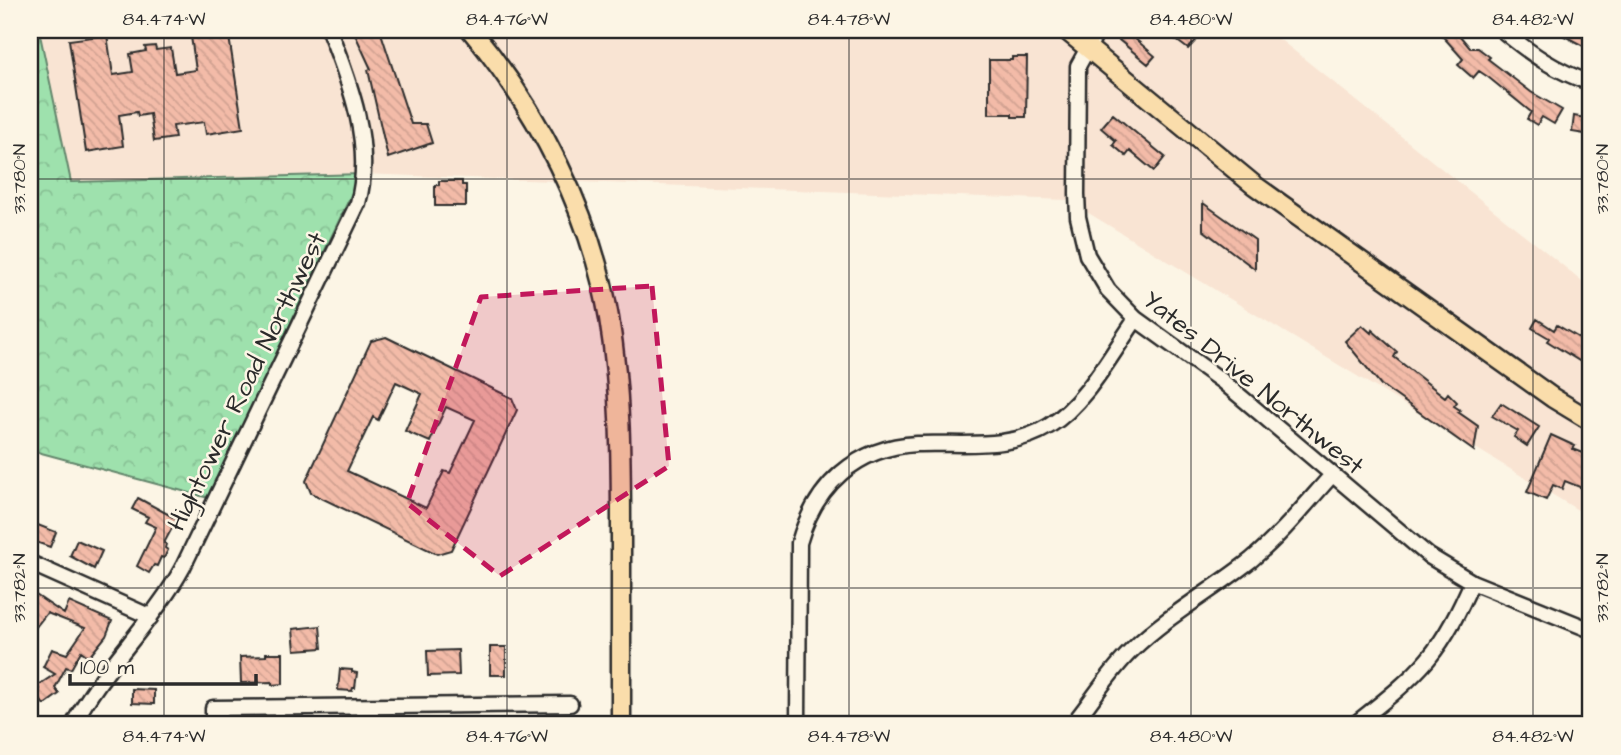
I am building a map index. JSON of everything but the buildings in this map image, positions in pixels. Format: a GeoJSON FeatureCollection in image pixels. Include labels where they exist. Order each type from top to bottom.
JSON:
{"type":"FeatureCollection","features":[{"type":"Feature","properties":{"kind":"main road"},"geometry":{"type":"LineString","coordinates":[[471,30],[505,74],[552,152],[571,192],[586,234],[609,319],[620,418],[621,725]]}},
{"type":"Feature","properties":{"kind":"main road"},"geometry":{"type":"LineString","coordinates":[[1066,30],[1254,185],[1553,398],[1591,421]]}},
{"type":"Feature","properties":{"kind":"street","name":"Hightower Road Northwest"},"geometry":{"type":"LineString","coordinates":[[72,725],[150,618],[183,567],[358,203],[363,185],[363,148],[351,97],[329,30]]}},
{"type":"Feature","properties":{"kind":"street","name":"Yates Drive Northwest"},"geometry":{"type":"LineString","coordinates":[[1098,30],[1078,66],[1078,217],[1087,255],[1096,273],[1121,306],[1222,382],[1429,556],[1472,582],[1591,630]]}},
{"type":"Feature","properties":{"kind":"street"},"geometry":{"type":"LineString","coordinates":[[1502,30],[1536,58],[1564,74],[1591,83]]}},
{"type":"Feature","properties":{"kind":"street"},"geometry":{"type":"LineString","coordinates":[[798,725],[799,543],[805,522],[826,487],[860,460],[898,446],[1006,443],[1028,437],[1066,414],[1136,319]]}},
{"type":"Feature","properties":{"kind":"street"},"geometry":{"type":"LineString","coordinates":[[1072,725],[1131,650],[1165,621],[1226,579],[1273,541],[1332,475]]}},
{"type":"Feature","properties":{"kind":"street"},"geometry":{"type":"LineString","coordinates":[[30,563],[142,612],[150,618]]}},
{"type":"Feature","properties":{"kind":"street"},"geometry":{"type":"LineString","coordinates":[[1354,725],[1410,678],[1428,658],[1453,621],[1472,582]]}},
{"type":"Feature","properties":{"kind":"street"},"geometry":{"type":"LineString","coordinates":[[213,725],[213,708],[570,704]]}},
{"type":"Feature","properties":{"kind":"highlighted area"},"geometry":{"type":"Polygon","coordinates":[[[652,286],[669,466],[500,576],[407,503],[481,297],[652,286]]]}},
{"type":"Feature","properties":{"kind":"shaded area"},"geometry":{"type":"Polygon","coordinates":[[[39,30],[1268,30],[1591,288],[1591,518],[1067,200],[361,174],[70,182],[39,30]]]}},
{"type":"Feature","properties":{"kind":"green space"},"geometry":{"type":"Polygon","coordinates":[[[30,30],[39,30],[71,182],[361,174],[292,320],[216,500],[30,450],[30,30]]]}}]}
